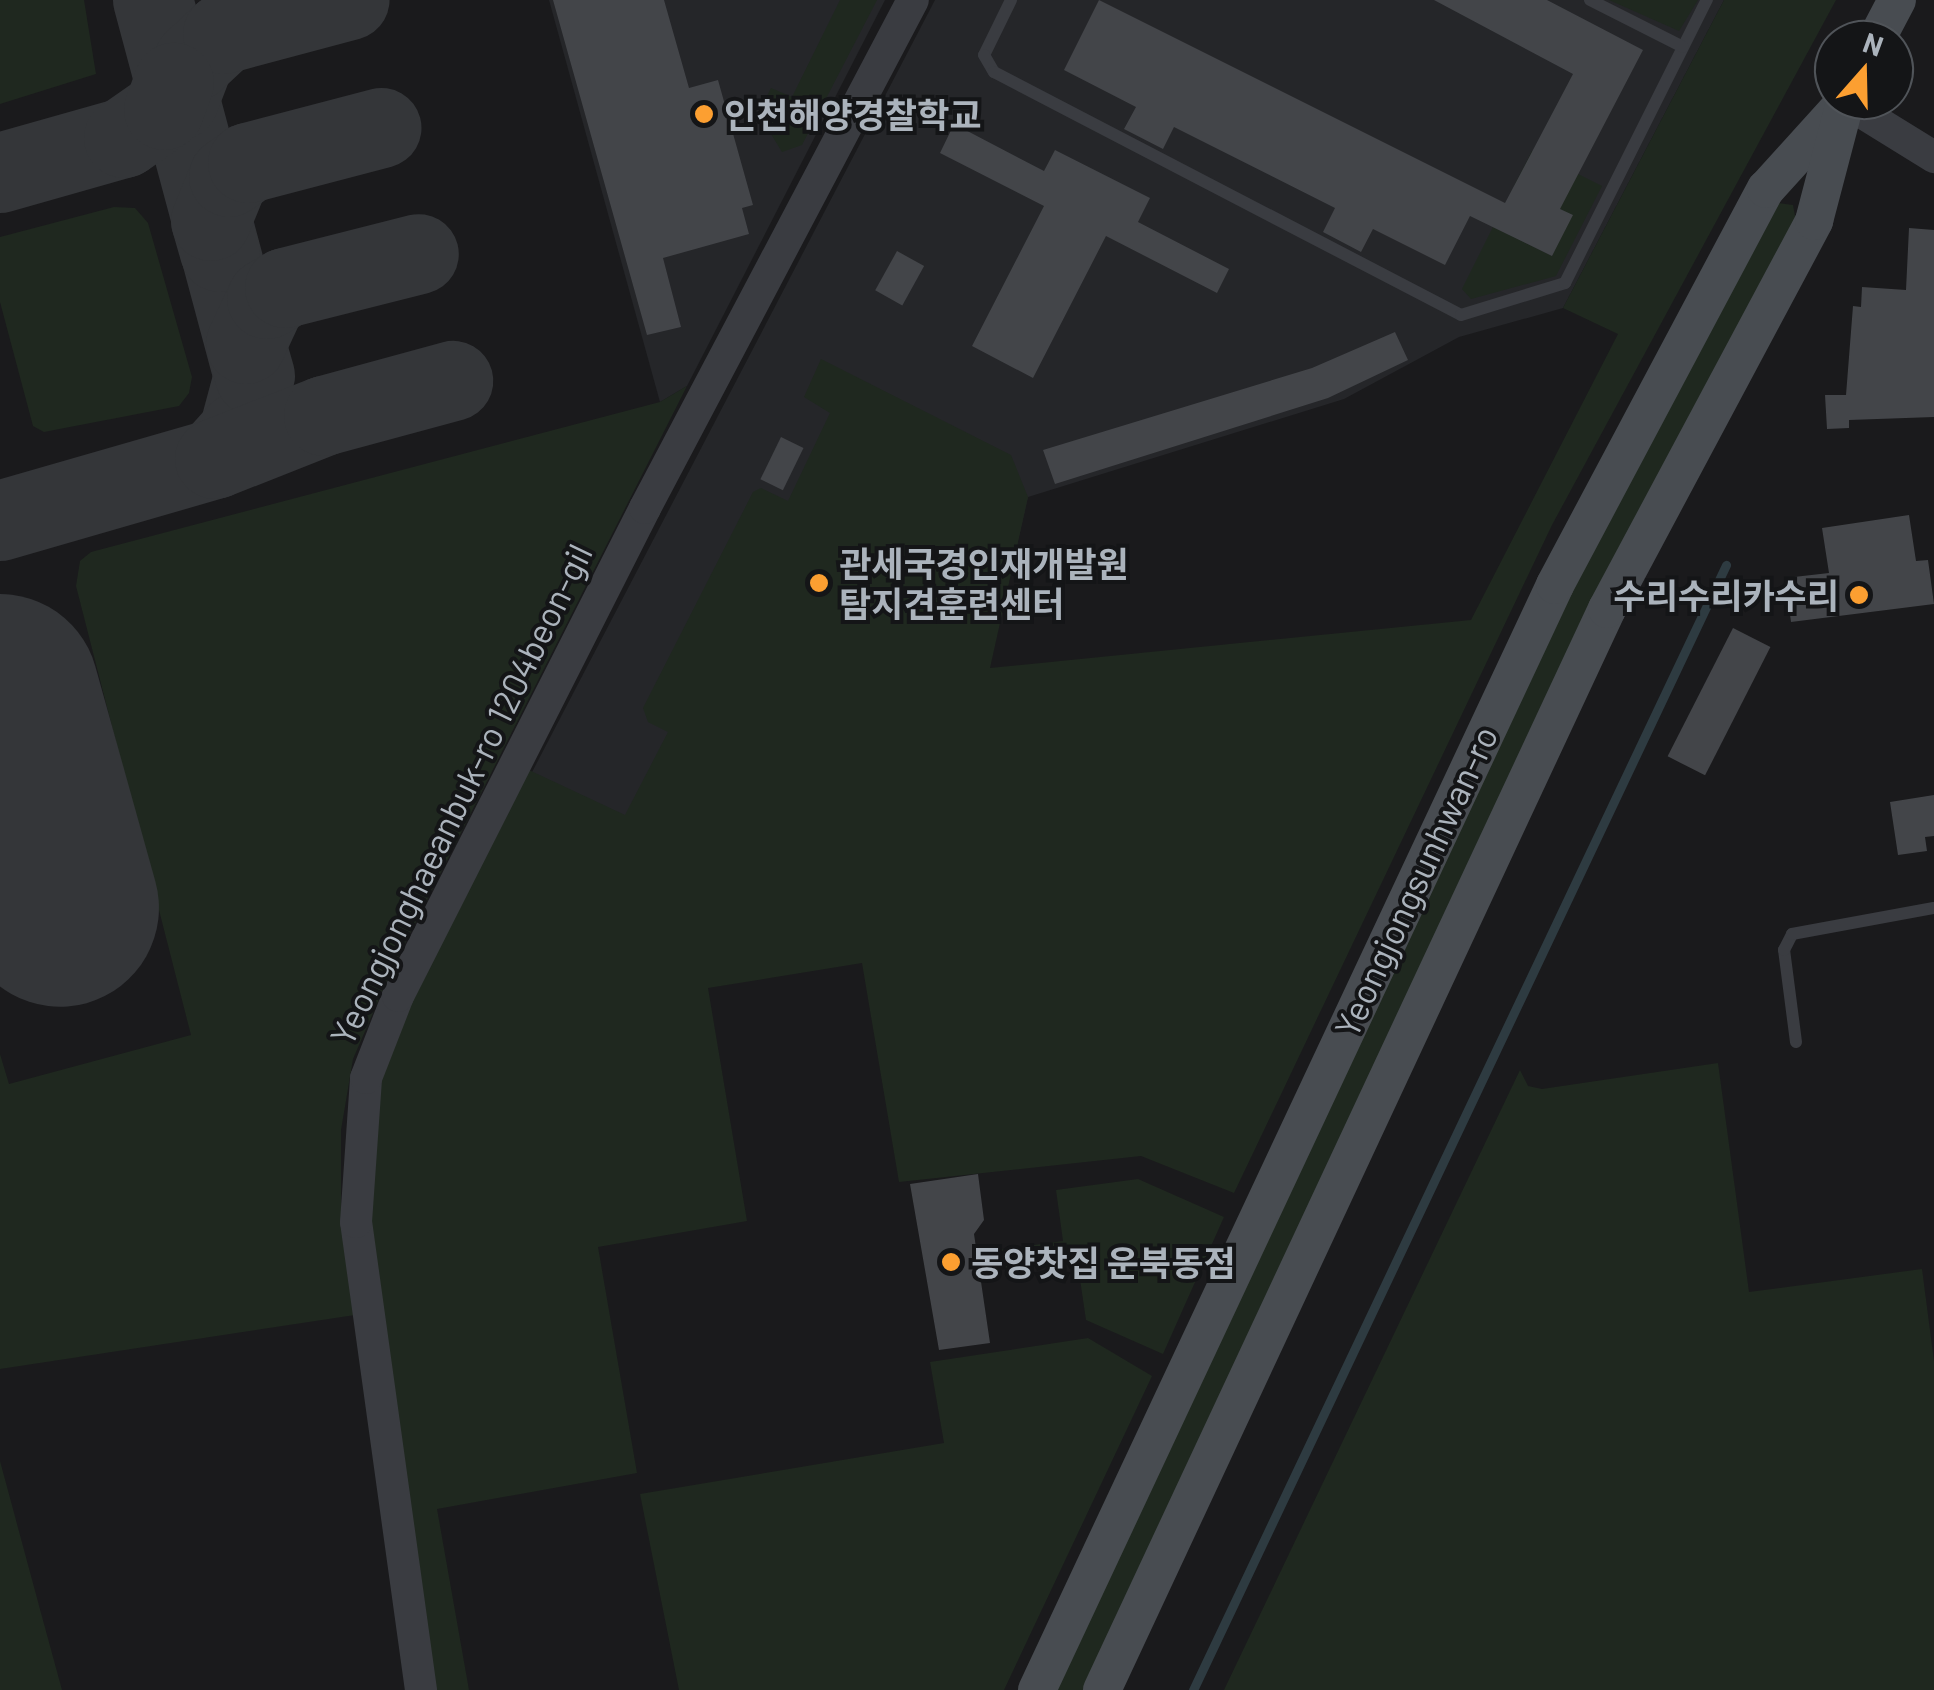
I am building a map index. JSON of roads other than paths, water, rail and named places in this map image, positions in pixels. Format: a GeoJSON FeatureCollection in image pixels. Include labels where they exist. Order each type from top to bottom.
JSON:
{"type":"FeatureCollection","features":[{"type":"Feature","properties":{"kind":"main road","name":"Yeongjongsunhwan-ro"},"geometry":{"type":"LineString","coordinates":[[1037,1690],[1555,585],[1766,189],[1829,120]]}},
{"type":"Feature","properties":{"kind":"main road","name":"Yeongjongsunhwan-ro"},"geometry":{"type":"LineString","coordinates":[[1102,1690],[1607,608],[1814,221],[1841,120]]}},
{"type":"Feature","properties":{"kind":"street","name":"Yeongjonghaeanbuk-ro 1204beon-gil"},"geometry":{"type":"LineString","coordinates":[[420,1690],[356,1222],[356,1140],[366,1078],[398,996],[636,526],[914,0]]}},
{"type":"Feature","properties":{"kind":"street"},"geometry":{"type":"LineString","coordinates":[[1876,120],[1934,157]]}},
{"type":"Feature","properties":{"kind":"lane"},"geometry":{"type":"LineString","coordinates":[[1011,0],[984,55],[994,72],[1461,314],[1565,283],[1707,0]]}},
{"type":"Feature","properties":{"kind":"lane"},"geometry":{"type":"LineString","coordinates":[[1590,0],[1683,47]]}},
{"type":"Feature","properties":{"kind":"lane"},"geometry":{"type":"LineString","coordinates":[[1796,1042],[1784,950],[1792,934],[1934,908]]}},
{"type":"Feature","properties":{"kind":"waterway"},"geometry":{"type":"LineString","coordinates":[[1193,1690],[1726,565]]}},
{"type":"Feature","properties":{"kind":"place","name":"인천해양경찰학교"},"geometry":{"type":"Point","coordinates":[704,114]}},
{"type":"Feature","properties":{"kind":"place","name":"관세국경인재개발원 탐지견훈련센터"},"geometry":{"type":"Point","coordinates":[819,583]}},
{"type":"Feature","properties":{"kind":"place","name":"수리수리카수리"},"geometry":{"type":"Point","coordinates":[1859,595]}},
{"type":"Feature","properties":{"kind":"place","name":"동양찻집 운북동점"},"geometry":{"type":"Point","coordinates":[951,1262]}}]}
